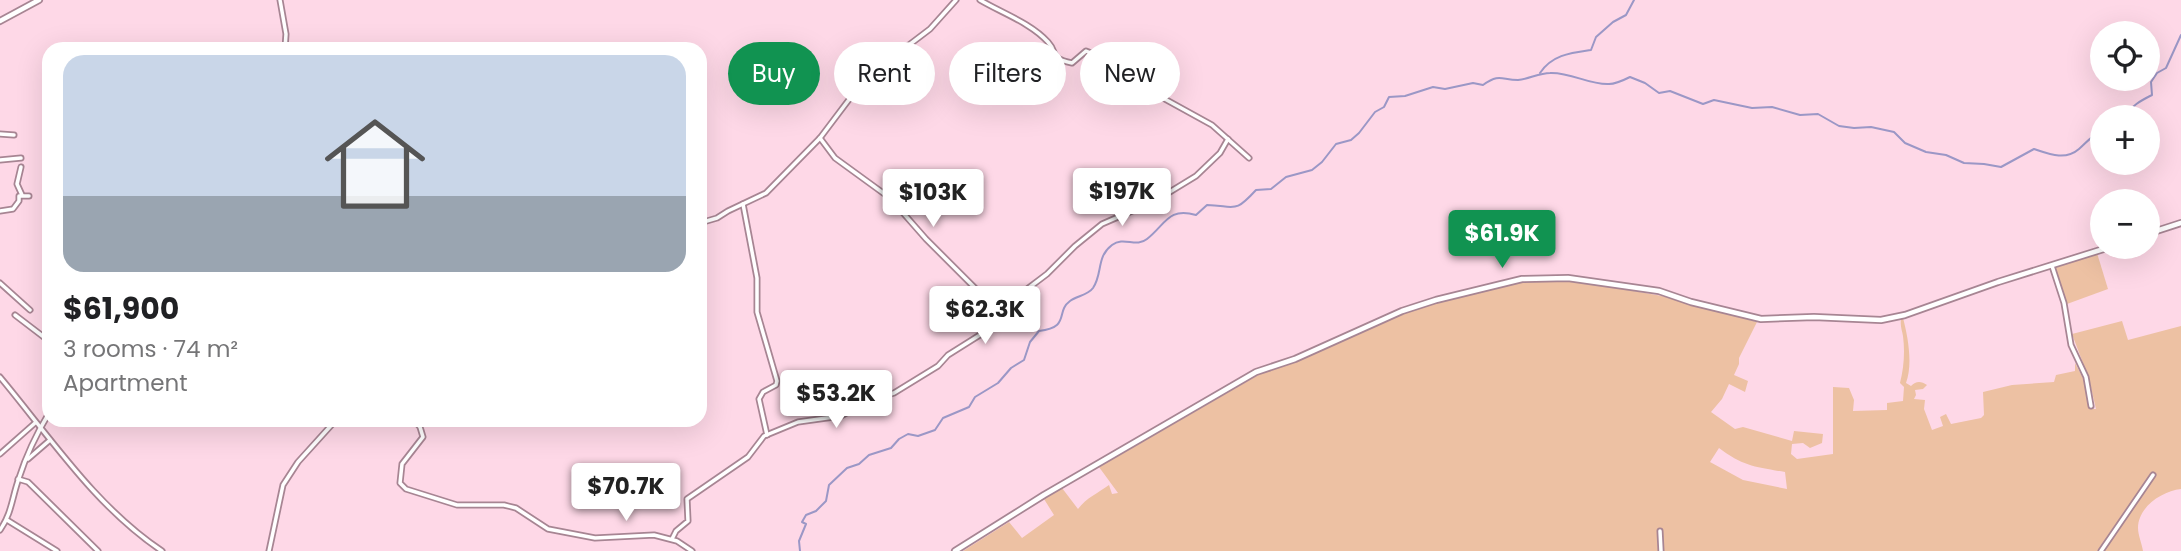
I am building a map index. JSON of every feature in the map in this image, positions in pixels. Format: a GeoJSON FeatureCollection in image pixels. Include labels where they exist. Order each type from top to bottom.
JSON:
{"type":"FeatureCollection","features":[{"type":"Feature","properties":{"kind":"street"},"geometry":{"type":"LineString","coordinates":[[0,21],[39,0]]}},
{"type":"Feature","properties":{"kind":"street"},"geometry":{"type":"LineString","coordinates":[[280,0],[285,42]]}},
{"type":"Feature","properties":{"kind":"street"},"geometry":{"type":"LineString","coordinates":[[707,221],[766,193],[820,138],[857,89],[876,70],[930,29],[956,0]]}},
{"type":"Feature","properties":{"kind":"street"},"geometry":{"type":"LineString","coordinates":[[980,0],[1039,35],[1049,43],[1053,54],[1059,59],[1072,63],[1085,52],[1090,52],[1143,87],[1202,119],[1249,158]]}},
{"type":"Feature","properties":{"kind":"street"},"geometry":{"type":"LineString","coordinates":[[0,134],[14,135]]}},
{"type":"Feature","properties":{"kind":"street"},"geometry":{"type":"LineString","coordinates":[[820,138],[835,158],[890,198],[926,239],[999,312]]}},
{"type":"Feature","properties":{"kind":"street"},"geometry":{"type":"LineString","coordinates":[[672,540],[676,531],[688,521],[687,499],[748,457],[766,435],[798,422],[841,416],[869,401],[894,393],[939,366],[948,355],[983,333],[999,312],[1047,274],[1102,224],[1165,195],[1196,176],[1220,153],[1228,139]]}},
{"type":"Feature","properties":{"kind":"street"},"geometry":{"type":"LineString","coordinates":[[0,160],[20,158]]}},
{"type":"Feature","properties":{"kind":"street"},"geometry":{"type":"LineString","coordinates":[[21,167],[17,184],[22,195]]}},
{"type":"Feature","properties":{"kind":"street"},"geometry":{"type":"LineString","coordinates":[[22,195],[29,196]]}},
{"type":"Feature","properties":{"kind":"street"},"geometry":{"type":"LineString","coordinates":[[0,211],[13,209],[22,195]]}},
{"type":"Feature","properties":{"kind":"street"},"geometry":{"type":"LineString","coordinates":[[743,204],[757,278],[758,312],[777,381],[776,385],[763,392],[759,399],[766,435]]}},
{"type":"Feature","properties":{"kind":"street"},"geometry":{"type":"LineString","coordinates":[[2160,230],[2181,223]]}},
{"type":"Feature","properties":{"kind":"street"},"geometry":{"type":"LineString","coordinates":[[955,551],[1044,495],[1256,372],[1436,300],[1522,279],[1568,278],[1659,291],[1754,318],[1881,320],[1905,315],[2090,254]]}},
{"type":"Feature","properties":{"kind":"street"},"geometry":{"type":"LineString","coordinates":[[2052,266],[2064,303],[2071,345],[2086,377],[2091,406]]}},
{"type":"Feature","properties":{"kind":"street"},"geometry":{"type":"LineString","coordinates":[[0,283],[30,310]]}},
{"type":"Feature","properties":{"kind":"street"},"geometry":{"type":"LineString","coordinates":[[15,315],[42,336]]}},
{"type":"Feature","properties":{"kind":"street"},"geometry":{"type":"LineString","coordinates":[[0,377],[39,428],[95,493],[133,530],[162,551]]}},
{"type":"Feature","properties":{"kind":"street"},"geometry":{"type":"LineString","coordinates":[[0,454],[35,423]]}},
{"type":"Feature","properties":{"kind":"street"},"geometry":{"type":"LineString","coordinates":[[0,530],[7,520],[18,479],[42,423]]}},
{"type":"Feature","properties":{"kind":"street"},"geometry":{"type":"LineString","coordinates":[[270,551],[282,485],[298,462],[330,427]]}},
{"type":"Feature","properties":{"kind":"street"},"geometry":{"type":"LineString","coordinates":[[420,427],[423,437],[402,464],[400,483],[406,489],[457,505],[504,505],[516,508],[548,529],[602,538],[654,535],[672,540],[692,551]]}},
{"type":"Feature","properties":{"kind":"street"},"geometry":{"type":"LineString","coordinates":[[26,461],[50,440]]}},
{"type":"Feature","properties":{"kind":"street"},"geometry":{"type":"LineString","coordinates":[[2101,551],[2153,475]]}},
{"type":"Feature","properties":{"kind":"street"},"geometry":{"type":"LineString","coordinates":[[18,479],[27,482],[97,551]]}},
{"type":"Feature","properties":{"kind":"street"},"geometry":{"type":"LineString","coordinates":[[7,520],[57,551]]}},
{"type":"Feature","properties":{"kind":"street"},"geometry":{"type":"LineString","coordinates":[[1660,531],[1661,551]]}},
{"type":"Feature","properties":{"kind":"shaded area"},"geometry":{"type":"Polygon","coordinates":[[[2090,256],[2090,259],[2099,259],[2108,289],[2067,304],[2055,268],[2090,256]]]}},
{"type":"Feature","properties":{"kind":"shaded area"},"geometry":{"type":"Polygon","coordinates":[[[1553,280],[1600,285],[1662,296],[1757,322],[1739,358],[1734,375],[1748,381],[1745,392],[1729,384],[1722,399],[1711,412],[1735,429],[1743,427],[1792,441],[1794,431],[1823,434],[1822,443],[1810,448],[1803,443],[1792,444],[1791,454],[1797,459],[1833,454],[1833,387],[1849,388],[1854,400],[1853,411],[1887,410],[1887,403],[1903,401],[1904,387],[1900,383],[1904,360],[1901,324],[1903,318],[1909,359],[1906,383],[1911,386],[1919,382],[1927,385],[1923,389],[1915,390],[1914,399],[1925,400],[1924,409],[1932,430],[1943,426],[1940,417],[1946,414],[1951,424],[1981,418],[1984,415],[1983,392],[2012,385],[2054,382],[2056,375],[2075,371],[2075,363],[2084,380],[2091,409],[2096,409],[2089,379],[2072,334],[2122,321],[2128,340],[2181,326],[2181,489],[2152,501],[2142,513],[2138,528],[2143,551],[1662,551],[1661,529],[1657,530],[1658,551],[963,551],[1009,522],[1022,538],[1054,515],[1044,499],[1062,488],[1078,509],[1109,485],[1112,494],[1118,493],[1099,467],[1272,367],[1384,319],[1437,300],[1504,284],[1553,280]],[[1719,448],[1710,462],[1743,480],[1787,489],[1785,472],[1750,465],[1719,448]]]}},
{"type":"Feature","properties":{"kind":"waterway"},"geometry":{"type":"LineString","coordinates":[[1540,73],[1556,59],[1591,50],[1596,37],[1626,15],[1634,0]]}},
{"type":"Feature","properties":{"kind":"waterway"},"geometry":{"type":"LineString","coordinates":[[2135,105],[2152,95],[2151,82],[2157,73],[2166,68],[2181,35]]}},
{"type":"Feature","properties":{"kind":"waterway"},"geometry":{"type":"LineString","coordinates":[[800,551],[799,541],[806,524],[802,522],[806,515],[816,511],[826,501],[829,485],[847,468],[859,464],[869,455],[891,448],[908,434],[918,436],[935,430],[943,418],[969,407],[975,397],[998,383],[1011,368],[1024,360],[1030,342],[1039,331],[1059,323],[1066,305],[1093,288],[1104,255],[1112,245],[1143,241],[1168,218],[1179,213],[1196,215],[1207,205],[1238,206],[1256,190],[1271,189],[1286,177],[1312,170],[1336,144],[1351,140],[1359,133],[1375,112],[1384,107],[1389,97],[1405,96],[1433,87],[1445,89],[1473,83],[1483,85],[1497,78],[1518,80],[1546,73],[1565,74],[1602,84],[1630,77],[1659,93],[1670,91],[1703,104],[1714,100],[1752,108],[1772,107],[1800,115],[1818,114],[1839,126],[1871,127],[1894,132],[1905,143],[1964,163],[2001,167],[2034,149],[2068,155],[2090,139]]}}]}
